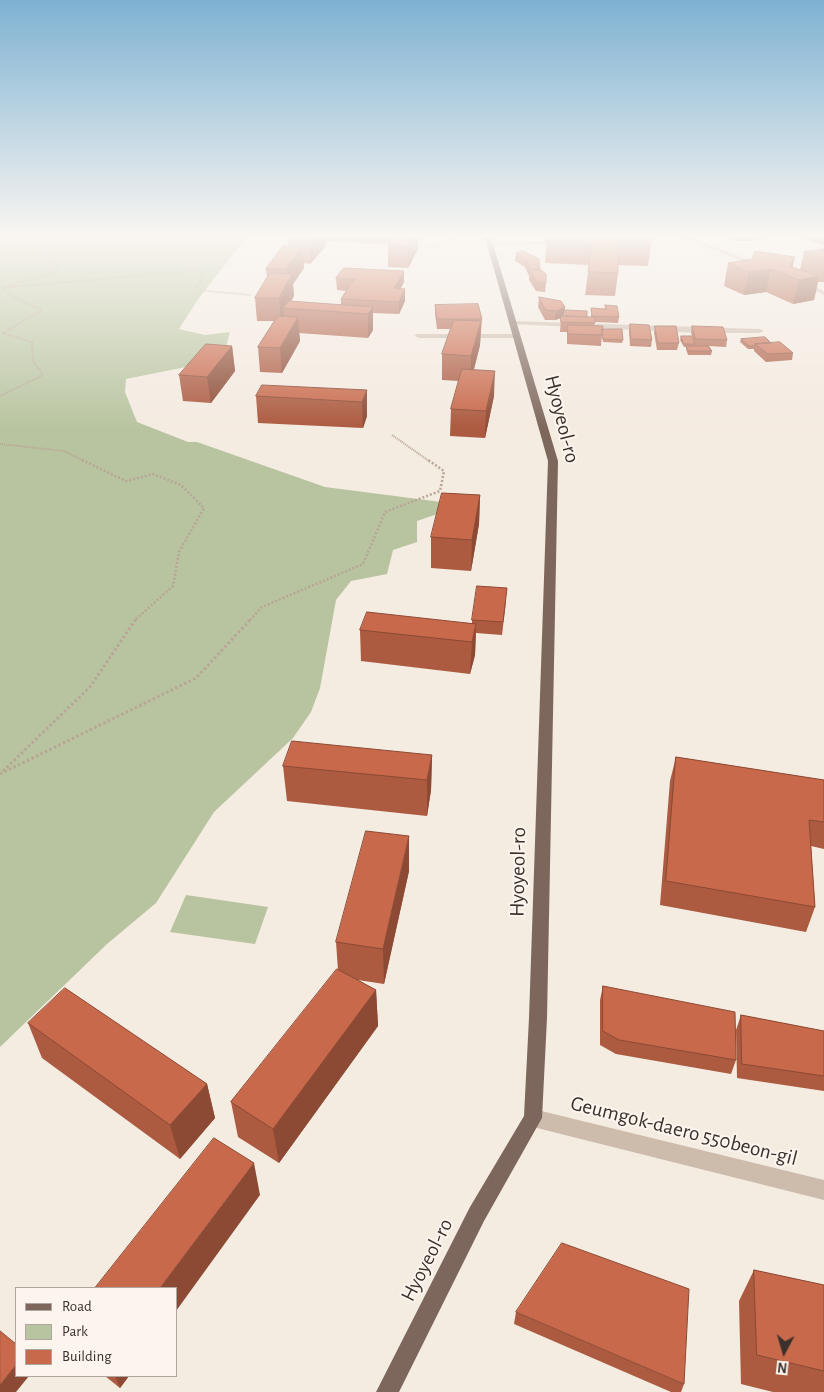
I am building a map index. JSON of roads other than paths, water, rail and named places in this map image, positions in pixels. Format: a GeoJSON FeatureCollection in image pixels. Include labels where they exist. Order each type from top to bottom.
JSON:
{"type":"FeatureCollection","features":[{"type":"Feature","properties":{"kind":"main road","name":"Hyoyeol-ro"},"geometry":{"type":"LineString","coordinates":[[387,1392],[477,1214],[532,1118],[538,1018],[553,461],[505,299]]}},
{"type":"Feature","properties":{"kind":"street"},"geometry":{"type":"LineString","coordinates":[[512,323],[550,322],[722,332],[760,331]]}},
{"type":"Feature","properties":{"kind":"street"},"geometry":{"type":"LineString","coordinates":[[419,336],[516,336]]}},
{"type":"Feature","properties":{"kind":"street","name":"Geumgok-daero 550beon-gil"},"geometry":{"type":"LineString","coordinates":[[532,1118],[824,1190]]}}]}
